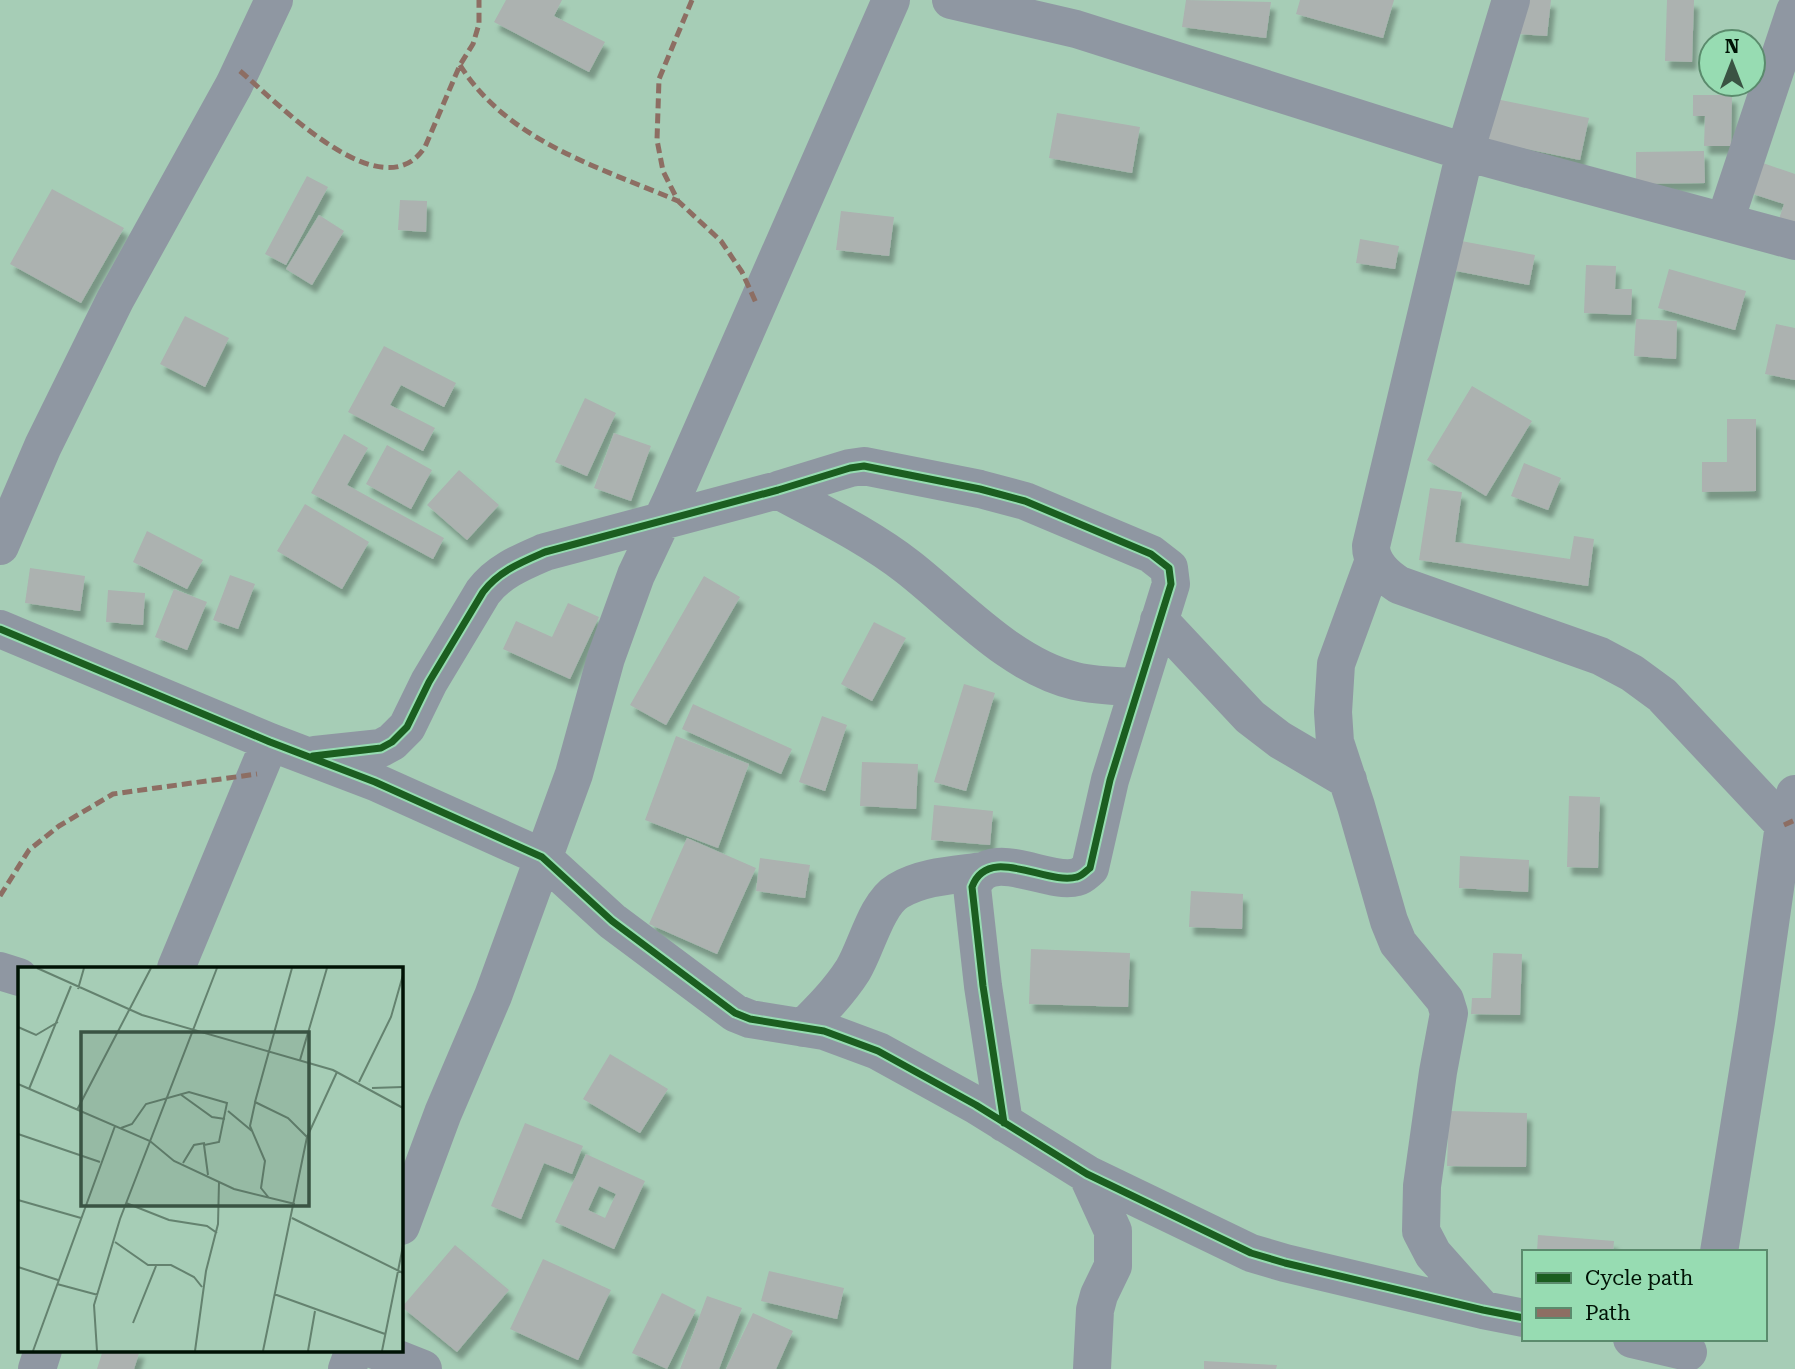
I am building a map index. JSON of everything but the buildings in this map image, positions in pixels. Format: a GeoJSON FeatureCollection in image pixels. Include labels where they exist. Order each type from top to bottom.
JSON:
{"type":"FeatureCollection","features":[{"type":"Feature","properties":{"kind":"street"},"geometry":{"type":"LineString","coordinates":[[0,546],[43,446],[115,300],[234,85],[274,0]]}},
{"type":"Feature","properties":{"kind":"street"},"geometry":{"type":"LineString","coordinates":[[402,1223],[443,1112],[494,996],[574,774],[606,658],[636,575],[891,0]]}},
{"type":"Feature","properties":{"kind":"street"},"geometry":{"type":"LineString","coordinates":[[951,0],[1076,29],[1465,152],[1795,241]]}},
{"type":"Feature","properties":{"kind":"street"},"geometry":{"type":"LineString","coordinates":[[1511,0],[1465,152],[1371,546],[1374,560],[1387,578],[1399,585],[1600,656],[1632,673],[1662,695],[1789,809],[1719,1250]]}},
{"type":"Feature","properties":{"kind":"street"},"geometry":{"type":"LineString","coordinates":[[1725,221],[1795,11]]}},
{"type":"Feature","properties":{"kind":"street"},"geometry":{"type":"LineString","coordinates":[[307,756],[381,748],[392,742],[407,727],[429,682],[493,578],[545,552],[778,490],[828,474],[864,466],[967,486],[1025,501],[1160,559],[1169,568],[1171,580],[1110,780],[1090,868],[1079,877],[1068,878],[1019,869],[995,868],[913,883],[895,892],[879,915],[847,979],[803,1028]]}},
{"type":"Feature","properties":{"kind":"street"},"geometry":{"type":"LineString","coordinates":[[778,490],[862,536],[906,566],[962,613],[1037,668],[1074,681],[1100,686],[1139,687]]}},
{"type":"Feature","properties":{"kind":"street"},"geometry":{"type":"LineString","coordinates":[[1374,560],[1336,664],[1333,712],[1335,742],[1398,943],[1445,1000],[1449,1013],[1422,1186],[1421,1231],[1433,1254],[1483,1310]]}},
{"type":"Feature","properties":{"kind":"street"},"geometry":{"type":"LineString","coordinates":[[1159,620],[1250,717],[1280,740],[1348,780]]}},
{"type":"Feature","properties":{"kind":"street"},"geometry":{"type":"LineString","coordinates":[[0,629],[270,742],[375,782],[542,857],[612,921],[735,1013],[750,1019],[846,1037],[878,1051],[1087,1174],[1251,1253],[1285,1264],[1522,1318]]}},
{"type":"Feature","properties":{"kind":"street"},"geometry":{"type":"LineString","coordinates":[[176,967],[270,742]]}},
{"type":"Feature","properties":{"kind":"street"},"geometry":{"type":"LineString","coordinates":[[983,871],[972,887],[983,986],[1004,1123]]}},
{"type":"Feature","properties":{"kind":"street"},"geometry":{"type":"LineString","coordinates":[[0,971],[18,977]]}},
{"type":"Feature","properties":{"kind":"street"},"geometry":{"type":"LineString","coordinates":[[1087,1174],[1110,1223],[1114,1239],[1113,1265],[1095,1310],[1092,1369]]}},
{"type":"Feature","properties":{"kind":"street"},"geometry":{"type":"LineString","coordinates":[[1640,1341],[1688,1353]]}},
{"type":"Feature","properties":{"kind":"street"},"geometry":{"type":"LineString","coordinates":[[37,1369],[42,1352]]}},
{"type":"Feature","properties":{"kind":"street"},"geometry":{"type":"LineString","coordinates":[[347,1369],[353,1352]]}},
{"type":"Feature","properties":{"kind":"street"},"geometry":{"type":"LineString","coordinates":[[380,1352],[423,1369]]}},
{"type":"Feature","properties":{"kind":"marked path"},"geometry":{"type":"LineString","coordinates":[[240,71],[303,126],[330,145],[357,160],[383,167],[406,164],[425,147],[460,65],[473,44],[479,24],[479,0]]}},
{"type":"Feature","properties":{"kind":"marked path"},"geometry":{"type":"LineString","coordinates":[[692,0],[659,79],[657,140],[663,171],[678,201],[721,241],[742,272],[757,305]]}},
{"type":"Feature","properties":{"kind":"marked path"},"geometry":{"type":"LineString","coordinates":[[460,65],[480,91],[503,114],[529,133],[588,164],[678,201]]}},
{"type":"Feature","properties":{"kind":"marked path"},"geometry":{"type":"LineString","coordinates":[[0,896],[29,850],[59,826],[113,794],[257,774]]}},
{"type":"Feature","properties":{"kind":"marked path"},"geometry":{"type":"LineString","coordinates":[[1784,825],[1795,820]]}},
{"type":"Feature","properties":{"kind":"cycle path"},"geometry":{"type":"LineString","coordinates":[[313,756],[381,748],[392,742],[407,727],[429,682],[483,592],[496,578],[519,564],[545,552],[850,468],[864,466],[980,489],[1025,501],[1151,554],[1169,568],[1171,584],[1110,780],[1090,868],[1079,876],[1065,878],[1019,869],[991,868],[980,874],[972,887],[983,986],[1004,1123]]}},
{"type":"Feature","properties":{"kind":"cycle path"},"geometry":{"type":"LineString","coordinates":[[0,629],[270,742],[375,782],[542,857],[612,921],[735,1013],[750,1019],[824,1031],[878,1051],[976,1105],[1087,1174],[1251,1253],[1522,1318]]}}]}
